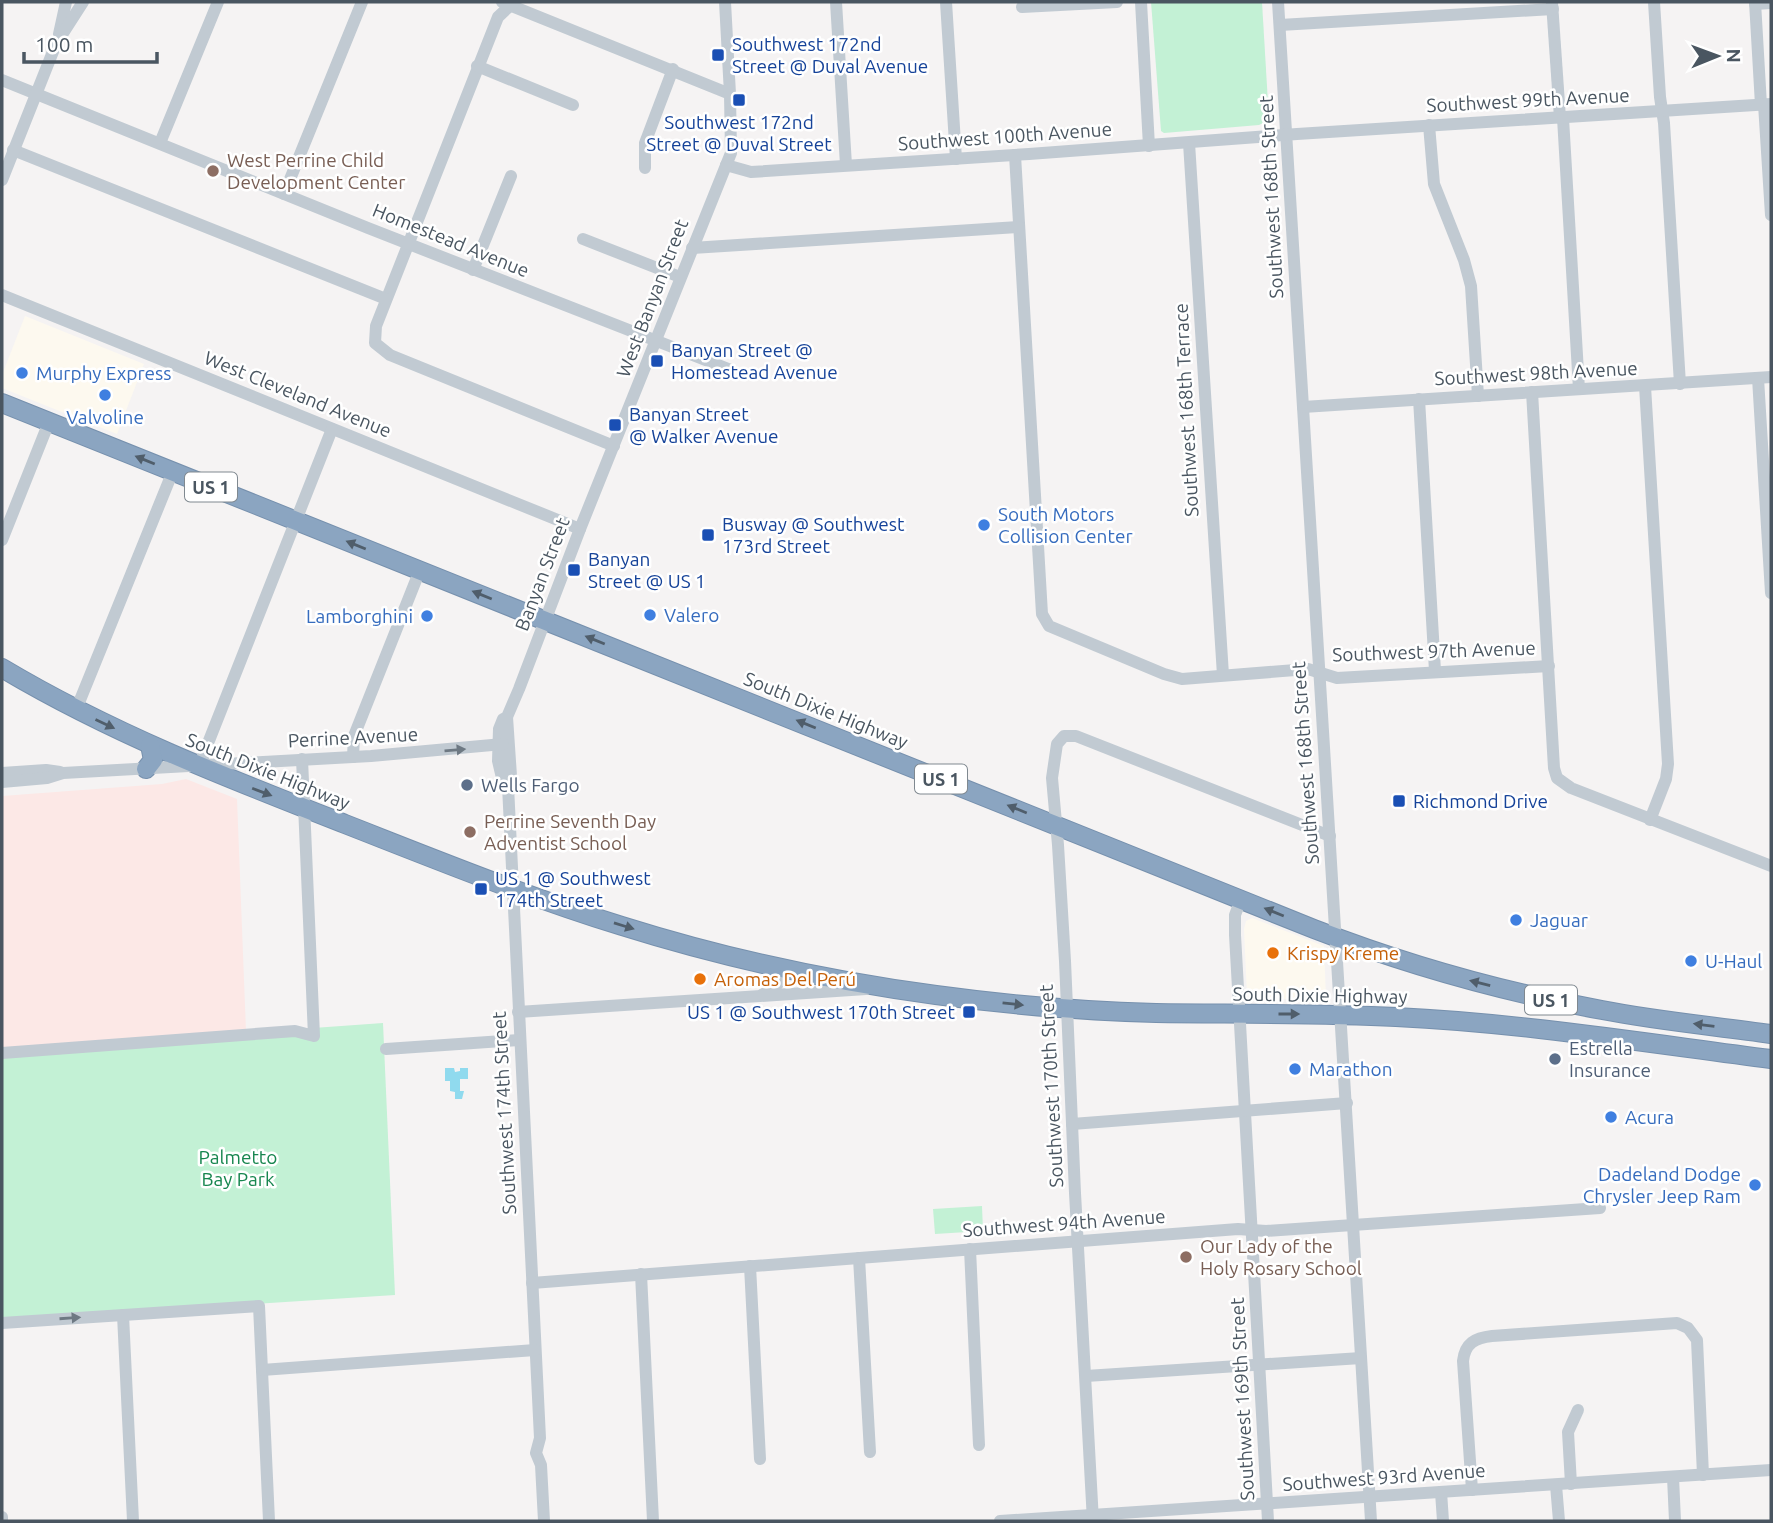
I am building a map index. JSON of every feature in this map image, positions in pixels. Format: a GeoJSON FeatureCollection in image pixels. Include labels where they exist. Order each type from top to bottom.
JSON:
{"type":"FeatureCollection","features":[{"type":"Feature","properties":{"kind":"highway","name":"South Dixie Highway"},"geometry":{"type":"LineString","coordinates":[[2,403],[1337,937],[1447,975],[1565,1003],[1650,1018],[1771,1034]]}},
{"type":"Feature","properties":{"kind":"highway","name":"South Dixie Highway"},"geometry":{"type":"LineString","coordinates":[[2,668],[76,710],[150,746],[513,889],[646,933],[776,966],[976,1000],[1066,1008],[1240,1014],[1342,1014],[1451,1020],[1560,1031],[1771,1059]]}},
{"type":"Feature","properties":{"kind":"highway"},"geometry":{"type":"LineString","coordinates":[[146,769],[153,760],[150,746]]}},
{"type":"Feature","properties":{"kind":"highway"},"geometry":{"type":"LineString","coordinates":[[1560,1031],[1565,1003]]}},
{"type":"Feature","properties":{"kind":"highway"},"geometry":{"type":"LineString","coordinates":[[1718,1052],[1737,1042],[1746,1030]]}},
{"type":"Feature","properties":{"kind":"street"},"geometry":{"type":"LineString","coordinates":[[57,44],[66,2]]}},
{"type":"Feature","properties":{"kind":"street"},"geometry":{"type":"LineString","coordinates":[[2,180],[57,44],[83,2]]}},
{"type":"Feature","properties":{"kind":"street"},"geometry":{"type":"LineString","coordinates":[[160,144],[218,2]]}},
{"type":"Feature","properties":{"kind":"street"},"geometry":{"type":"LineString","coordinates":[[285,194],[362,2]]}},
{"type":"Feature","properties":{"kind":"street","name":"West Banyan Street"},"geometry":{"type":"LineString","coordinates":[[614,446],[732,144],[725,2]]}},
{"type":"Feature","properties":{"kind":"street"},"geometry":{"type":"LineString","coordinates":[[836,2],[846,165]]}},
{"type":"Feature","properties":{"kind":"street"},"geometry":{"type":"LineString","coordinates":[[946,2],[956,159]]}},
{"type":"Feature","properties":{"kind":"street"},"geometry":{"type":"LineString","coordinates":[[1022,7],[1117,2]]}},
{"type":"Feature","properties":{"kind":"street"},"geometry":{"type":"LineString","coordinates":[[1141,2],[1149,146]]}},
{"type":"Feature","properties":{"kind":"street","name":"Southwest 168th Street"},"geometry":{"type":"LineString","coordinates":[[1278,2],[1371,1521]]}},
{"type":"Feature","properties":{"kind":"street"},"geometry":{"type":"LineString","coordinates":[[1654,2],[1680,384]]}},
{"type":"Feature","properties":{"kind":"street"},"geometry":{"type":"LineString","coordinates":[[1771,2],[1755,3],[1766,104],[1771,215]]}},
{"type":"Feature","properties":{"kind":"street"},"geometry":{"type":"LineString","coordinates":[[614,446],[390,355],[375,343],[376,326],[477,66],[498,17],[509,3],[730,93]]}},
{"type":"Feature","properties":{"kind":"street"},"geometry":{"type":"LineString","coordinates":[[1280,25],[1553,6],[1579,389]]}},
{"type":"Feature","properties":{"kind":"street"},"geometry":{"type":"LineString","coordinates":[[477,66],[572,105]]}},
{"type":"Feature","properties":{"kind":"street"},"geometry":{"type":"LineString","coordinates":[[645,168],[645,143],[673,69]]}},
{"type":"Feature","properties":{"kind":"street","name":"Homestead Avenue"},"geometry":{"type":"LineString","coordinates":[[2,80],[473,270],[731,370]]}},
{"type":"Feature","properties":{"kind":"street","name":"Southwest 99th Avenue"},"geometry":{"type":"LineString","coordinates":[[1287,135],[1766,104]]}},
{"type":"Feature","properties":{"kind":"street"},"geometry":{"type":"LineString","coordinates":[[1429,125],[1434,184],[1471,283],[1478,396]]}},
{"type":"Feature","properties":{"kind":"street","name":"Southwest 100th Avenue"},"geometry":{"type":"LineString","coordinates":[[726,165],[751,172],[1287,135]]}},
{"type":"Feature","properties":{"kind":"street","name":"Southwest 168th Terrace"},"geometry":{"type":"LineString","coordinates":[[1189,143],[1223,675]]}},
{"type":"Feature","properties":{"kind":"street"},"geometry":{"type":"LineString","coordinates":[[13,150],[386,299]]}},
{"type":"Feature","properties":{"kind":"street"},"geometry":{"type":"LineString","coordinates":[[692,248],[1019,227],[1015,155]]}},
{"type":"Feature","properties":{"kind":"street"},"geometry":{"type":"LineString","coordinates":[[473,270],[512,176]]}},
{"type":"Feature","properties":{"kind":"street","name":"Southwest 97th Avenue"},"geometry":{"type":"LineString","coordinates":[[1019,227],[1043,618],[1054,629],[1170,677],[1188,680],[1308,669],[1336,678],[1549,666]]}},
{"type":"Feature","properties":{"kind":"street"},"geometry":{"type":"LineString","coordinates":[[583,239],[680,277]]}},
{"type":"Feature","properties":{"kind":"street","name":"West Cleveland Avenue"},"geometry":{"type":"LineString","coordinates":[[2,295],[580,529]]}},
{"type":"Feature","properties":{"kind":"street"},"geometry":{"type":"LineString","coordinates":[[1765,378],[1771,593]]}},
{"type":"Feature","properties":{"kind":"street","name":"Southwest 98th Avenue"},"geometry":{"type":"LineString","coordinates":[[1303,407],[1765,378]]}},
{"type":"Feature","properties":{"kind":"street"},"geometry":{"type":"LineString","coordinates":[[1645,386],[1668,764],[1666,779],[1650,820]]}},
{"type":"Feature","properties":{"kind":"street"},"geometry":{"type":"LineString","coordinates":[[1532,392],[1554,768],[1560,781],[1650,820],[1770,861]]}},
{"type":"Feature","properties":{"kind":"street"},"geometry":{"type":"LineString","coordinates":[[1419,400],[1435,671]]}},
{"type":"Feature","properties":{"kind":"street"},"geometry":{"type":"LineString","coordinates":[[2,540],[48,422]]}},
{"type":"Feature","properties":{"kind":"street"},"geometry":{"type":"LineString","coordinates":[[2,782],[47,778],[64,773],[198,766],[332,429]]}},
{"type":"Feature","properties":{"kind":"street","name":"Banyan Street"},"geometry":{"type":"LineString","coordinates":[[508,786],[499,770],[504,744],[499,729],[503,719],[507,717],[614,446]]}},
{"type":"Feature","properties":{"kind":"street"},"geometry":{"type":"LineString","coordinates":[[76,710],[173,471]]}},
{"type":"Feature","properties":{"kind":"street"},"geometry":{"type":"LineString","coordinates":[[353,757],[354,736],[420,570]]}},
{"type":"Feature","properties":{"kind":"street","name":"Southwest 170th Street"},"geometry":{"type":"LineString","coordinates":[[1093,1518],[1065,954],[1052,778],[1057,744],[1064,736],[1081,738],[1330,836]]}},
{"type":"Feature","properties":{"kind":"street","name":"Perrine Avenue"},"geometry":{"type":"LineString","coordinates":[[198,766],[400,754],[504,744]]}},
{"type":"Feature","properties":{"kind":"street"},"geometry":{"type":"LineString","coordinates":[[2,1053],[295,1031],[314,1035],[302,759]]}},
{"type":"Feature","properties":{"kind":"street"},"geometry":{"type":"LineString","coordinates":[[2,773],[46,769],[64,773]]}},
{"type":"Feature","properties":{"kind":"street","name":"Southwest 174th Street"},"geometry":{"type":"LineString","coordinates":[[508,786],[540,1438],[536,1453],[541,1465],[544,1521]]}},
{"type":"Feature","properties":{"kind":"street","name":"Southwest 169th Street"},"geometry":{"type":"LineString","coordinates":[[1241,899],[1234,919],[1268,1521]]}},
{"type":"Feature","properties":{"kind":"street"},"geometry":{"type":"LineString","coordinates":[[760,995],[775,989],[779,984],[780,972],[776,966]]}},
{"type":"Feature","properties":{"kind":"street"},"geometry":{"type":"LineString","coordinates":[[518,1012],[887,987]]}},
{"type":"Feature","properties":{"kind":"street"},"geometry":{"type":"LineString","coordinates":[[386,1049],[519,1040]]}},
{"type":"Feature","properties":{"kind":"street"},"geometry":{"type":"LineString","coordinates":[[1072,1124],[1347,1103]]}},
{"type":"Feature","properties":{"kind":"street","name":"Southwest 94th Avenue"},"geometry":{"type":"LineString","coordinates":[[531,1283],[970,1249],[1600,1208]]}},
{"type":"Feature","properties":{"kind":"street"},"geometry":{"type":"LineString","coordinates":[[970,1249],[979,1445]]}},
{"type":"Feature","properties":{"kind":"street"},"geometry":{"type":"LineString","coordinates":[[859,1258],[870,1452]]}},
{"type":"Feature","properties":{"kind":"street"},"geometry":{"type":"LineString","coordinates":[[750,1266],[760,1459]]}},
{"type":"Feature","properties":{"kind":"street"},"geometry":{"type":"LineString","coordinates":[[641,1274],[653,1521]]}},
{"type":"Feature","properties":{"kind":"street"},"geometry":{"type":"LineString","coordinates":[[2,1323],[259,1306],[268,1521]]}},
{"type":"Feature","properties":{"kind":"street"},"geometry":{"type":"LineString","coordinates":[[123,1315],[133,1521]]}},
{"type":"Feature","properties":{"kind":"street"},"geometry":{"type":"LineString","coordinates":[[1472,1490],[1463,1361],[1466,1348],[1476,1339],[1677,1323],[1691,1330],[1697,1343],[1703,1475]]}},
{"type":"Feature","properties":{"kind":"street"},"geometry":{"type":"LineString","coordinates":[[262,1370],[535,1350]]}},
{"type":"Feature","properties":{"kind":"street"},"geometry":{"type":"LineString","coordinates":[[1086,1376],[1361,1358]]}},
{"type":"Feature","properties":{"kind":"street"},"geometry":{"type":"LineString","coordinates":[[1571,1484],[1569,1432],[1578,1410]]}},
{"type":"Feature","properties":{"kind":"street","name":"Southwest 93rd Avenue"},"geometry":{"type":"LineString","coordinates":[[1000,1521],[1093,1518],[1771,1470]]}},
{"type":"Feature","properties":{"kind":"street"},"geometry":{"type":"LineString","coordinates":[[1672,1477],[1675,1521]]}},
{"type":"Feature","properties":{"kind":"street"},"geometry":{"type":"LineString","coordinates":[[1556,1485],[1559,1521]]}},
{"type":"Feature","properties":{"kind":"street"},"geometry":{"type":"LineString","coordinates":[[1441,1492],[1443,1521]]}},
{"type":"Feature","properties":{"kind":"shaded area"},"geometry":{"type":"Polygon","coordinates":[[[25,316],[144,364],[117,434],[2,388],[2,375],[25,316]]]}},
{"type":"Feature","properties":{"kind":"shaded area"},"geometry":{"type":"Polygon","coordinates":[[[186,779],[237,799],[246,1031],[2,1050],[2,796],[162,784],[186,779]]]}},
{"type":"Feature","properties":{"kind":"shaded area"},"geometry":{"type":"Polygon","coordinates":[[[1252,918],[1324,946],[1326,999],[1251,999],[1247,995],[1244,929],[1246,921],[1252,918]]]}},
{"type":"Feature","properties":{"kind":"green space"},"geometry":{"type":"Polygon","coordinates":[[[1151,2],[1262,2],[1269,120],[1259,125],[1164,133],[1161,131],[1151,2]]]}},
{"type":"Feature","properties":{"kind":"green space","name":"Palmetto Bay Park"},"geometry":{"type":"Polygon","coordinates":[[[383,1023],[395,1295],[2,1320],[2,1050],[383,1023]]]}},
{"type":"Feature","properties":{"kind":"green space"},"geometry":{"type":"Polygon","coordinates":[[[982,1206],[983,1231],[935,1234],[933,1209],[982,1206]]]}},
{"type":"Feature","properties":{"kind":"water"},"geometry":{"type":"Polygon","coordinates":[[[445,1068],[454,1068],[455,1072],[460,1071],[460,1068],[468,1068],[468,1079],[460,1079],[460,1091],[464,1091],[462,1099],[455,1099],[455,1092],[450,1091],[450,1081],[445,1081],[445,1068]]]}},
{"type":"Feature","properties":{"kind":"place","name":"Southwest 172nd Street @ Duval Avenue"},"geometry":{"type":"Point","coordinates":[718,55]}},
{"type":"Feature","properties":{"kind":"place","name":"Southwest 172nd Street @ Duval Street"},"geometry":{"type":"Point","coordinates":[739,100]}},
{"type":"Feature","properties":{"kind":"place","name":"West Perrine Child Development Center"},"geometry":{"type":"Point","coordinates":[213,171]}},
{"type":"Feature","properties":{"kind":"place","name":"Banyan Street @ Homestead Avenue"},"geometry":{"type":"Point","coordinates":[657,361]}},
{"type":"Feature","properties":{"kind":"place","name":"Murphy Express"},"geometry":{"type":"Point","coordinates":[22,373]}},
{"type":"Feature","properties":{"kind":"place","name":"Valvoline"},"geometry":{"type":"Point","coordinates":[105,395]}},
{"type":"Feature","properties":{"kind":"place","name":"Banyan Street @ Walker Avenue"},"geometry":{"type":"Point","coordinates":[615,425]}},
{"type":"Feature","properties":{"kind":"place","name":"South Motors Collision Center"},"geometry":{"type":"Point","coordinates":[984,525]}},
{"type":"Feature","properties":{"kind":"place","name":"Busway @ Southwest 173rd Street"},"geometry":{"type":"Point","coordinates":[708,535]}},
{"type":"Feature","properties":{"kind":"place","name":"Banyan Street @ US 1"},"geometry":{"type":"Point","coordinates":[574,570]}},
{"type":"Feature","properties":{"kind":"place","name":"Valero"},"geometry":{"type":"Point","coordinates":[650,615]}},
{"type":"Feature","properties":{"kind":"place","name":"Lamborghini"},"geometry":{"type":"Point","coordinates":[427,616]}},
{"type":"Feature","properties":{"kind":"place","name":"Wells Fargo"},"geometry":{"type":"Point","coordinates":[467,785]}},
{"type":"Feature","properties":{"kind":"place","name":"Richmond Drive"},"geometry":{"type":"Point","coordinates":[1399,801]}},
{"type":"Feature","properties":{"kind":"place","name":"Perrine Seventh Day Adventist School"},"geometry":{"type":"Point","coordinates":[470,832]}},
{"type":"Feature","properties":{"kind":"place","name":"US 1 @ Southwest 174th Street"},"geometry":{"type":"Point","coordinates":[481,889]}},
{"type":"Feature","properties":{"kind":"place","name":"Jaguar"},"geometry":{"type":"Point","coordinates":[1516,920]}},
{"type":"Feature","properties":{"kind":"place","name":"Krispy Kreme"},"geometry":{"type":"Point","coordinates":[1273,953]}},
{"type":"Feature","properties":{"kind":"place","name":"U-Haul"},"geometry":{"type":"Point","coordinates":[1691,961]}},
{"type":"Feature","properties":{"kind":"place","name":"Aromas Del Perú"},"geometry":{"type":"Point","coordinates":[700,979]}},
{"type":"Feature","properties":{"kind":"place","name":"US 1 @ Southwest 170th Street"},"geometry":{"type":"Point","coordinates":[969,1012]}},
{"type":"Feature","properties":{"kind":"place","name":"Estrella Insurance"},"geometry":{"type":"Point","coordinates":[1555,1059]}},
{"type":"Feature","properties":{"kind":"place","name":"Marathon"},"geometry":{"type":"Point","coordinates":[1295,1069]}},
{"type":"Feature","properties":{"kind":"place","name":"Acura"},"geometry":{"type":"Point","coordinates":[1611,1117]}},
{"type":"Feature","properties":{"kind":"place","name":"Dadeland Dodge Chrysler Jeep Ram"},"geometry":{"type":"Point","coordinates":[1755,1185]}},
{"type":"Feature","properties":{"kind":"place","name":"Our Lady of the Holy Rosary School"},"geometry":{"type":"Point","coordinates":[1186,1257]}}]}
